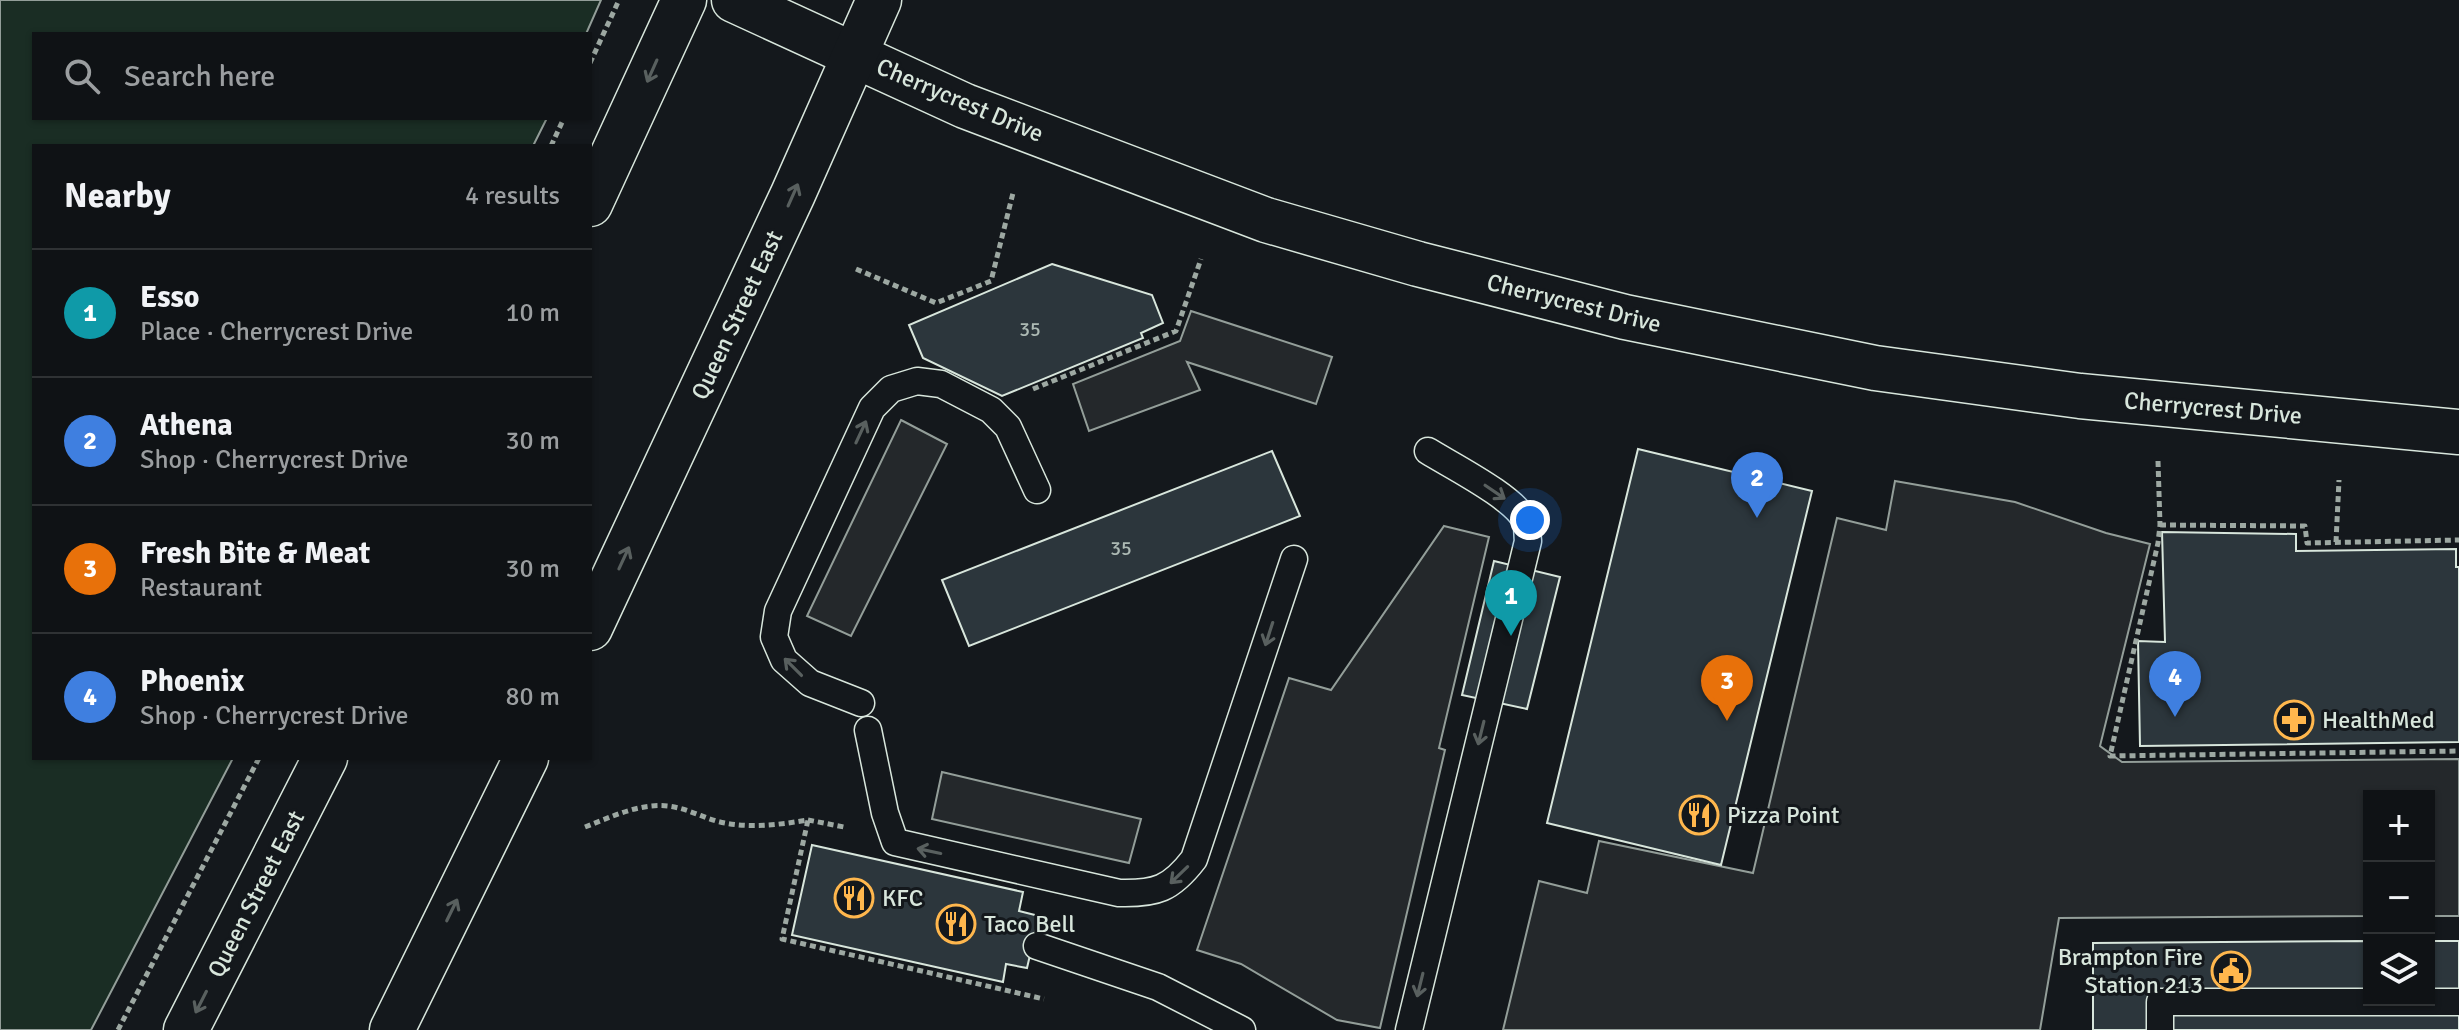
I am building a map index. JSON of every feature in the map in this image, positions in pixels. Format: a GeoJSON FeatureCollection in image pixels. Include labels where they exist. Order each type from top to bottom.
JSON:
{"type":"FeatureCollection","features":[{"type":"Feature","properties":{"kind":"street"},"geometry":{"type":"LineString","coordinates":[[592,200],[684,0]]}},
{"type":"Feature","properties":{"kind":"street","name":"Cherrycrest Drive"},"geometry":{"type":"LineString","coordinates":[[734,0],[965,106],[1266,220],[1418,264],[1625,317],[1875,368],[2080,396],[2459,432]]}},
{"type":"Feature","properties":{"kind":"street","name":"Queen Street East"},"geometry":{"type":"LineString","coordinates":[[592,624],[793,194],[879,0]]}},
{"type":"Feature","properties":{"kind":"street","name":"Queen Street East"},"geometry":{"type":"LineString","coordinates":[[186,1030],[324,760]]}},
{"type":"Feature","properties":{"kind":"street"},"geometry":{"type":"LineString","coordinates":[[392,1030],[525,760]]}},
{"type":"Feature","properties":{"kind":"lane"},"geometry":{"type":"LineString","coordinates":[[861,703],[810,683],[784,660],[774,637],[778,611],[872,408],[891,389],[917,381],[941,384],[991,410],[1008,427],[1037,490]]}},
{"type":"Feature","properties":{"kind":"lane"},"geometry":{"type":"LineString","coordinates":[[1409,1030],[1528,541],[1526,522],[1516,508],[1428,451]]}},
{"type":"Feature","properties":{"kind":"lane"},"geometry":{"type":"LineString","coordinates":[[868,730],[885,813],[895,842],[1119,893],[1142,894],[1163,889],[1180,877],[1194,859],[1294,559]]}},
{"type":"Feature","properties":{"kind":"lane"},"geometry":{"type":"LineString","coordinates":[[1037,946],[1158,987],[1242,1030]]}},
{"type":"Feature","properties":{"kind":"lane"},"geometry":{"type":"LineString","coordinates":[[2160,1030],[2160,1002],[2459,1002]]}},
{"type":"Feature","properties":{"kind":"path"},"geometry":{"type":"LineString","coordinates":[[592,59],[619,0]]}},
{"type":"Feature","properties":{"kind":"path"},"geometry":{"type":"LineString","coordinates":[[552,144],[563,120]]}},
{"type":"Feature","properties":{"kind":"path"},"geometry":{"type":"LineString","coordinates":[[856,269],[936,303],[991,281],[1013,193]]}},
{"type":"Feature","properties":{"kind":"path"},"geometry":{"type":"LineString","coordinates":[[1030,390],[1176,331],[1201,259]]}},
{"type":"Feature","properties":{"kind":"path"},"geometry":{"type":"LineString","coordinates":[[2158,461],[2158,543],[2110,756],[2459,751]]}},
{"type":"Feature","properties":{"kind":"path"},"geometry":{"type":"LineString","coordinates":[[2336,542],[2339,480]]}},
{"type":"Feature","properties":{"kind":"path"},"geometry":{"type":"LineString","coordinates":[[2160,525],[2305,526],[2307,543],[2459,540]]}},
{"type":"Feature","properties":{"kind":"path"},"geometry":{"type":"LineString","coordinates":[[118,1030],[258,760]]}},
{"type":"Feature","properties":{"kind":"path"},"geometry":{"type":"LineString","coordinates":[[585,827],[620,813],[668,806],[738,825],[765,827],[808,820],[853,829]]}},
{"type":"Feature","properties":{"kind":"path"},"geometry":{"type":"LineString","coordinates":[[808,820],[782,939],[1045,999]]}},
{"type":"Feature","properties":{"kind":"green space"},"geometry":{"type":"Polygon","coordinates":[[[0,0],[601,0],[587,32],[32,32],[32,120],[546,120],[534,144],[32,144],[32,760],[232,760],[91,1030],[0,1030],[0,0]]]}},
{"type":"Feature","properties":{"kind":"shaded area"},"geometry":{"type":"Polygon","coordinates":[[[1191,311],[1332,357],[1316,404],[1187,362],[1200,390],[1089,431],[1073,384],[1180,341],[1191,311]]]}},
{"type":"Feature","properties":{"kind":"shaded area"},"geometry":{"type":"Polygon","coordinates":[[[901,420],[947,444],[851,636],[807,616],[901,420]]]}},
{"type":"Feature","properties":{"kind":"shaded area"},"geometry":{"type":"Polygon","coordinates":[[[1895,481],[2015,502],[2106,533],[2150,544],[2100,746],[2122,762],[2459,759],[2459,916],[2435,916],[2435,790],[2363,790],[2363,916],[2059,918],[2040,1030],[1503,1030],[1539,881],[1587,893],[1599,841],[1753,873],[1837,518],[1886,530],[1895,481]]]}},
{"type":"Feature","properties":{"kind":"shaded area"},"geometry":{"type":"Polygon","coordinates":[[[1444,526],[1489,537],[1439,748],[1445,750],[1380,1028],[1337,1020],[1241,964],[1197,950],[1289,678],[1331,690],[1444,526]]]}},
{"type":"Feature","properties":{"kind":"shaded area"},"geometry":{"type":"Polygon","coordinates":[[[942,772],[1141,819],[1129,863],[932,819],[942,772]]]}},
{"type":"Feature","properties":{"kind":"building"},"geometry":{"type":"Polygon","coordinates":[[[1052,264],[1152,295],[1163,323],[1141,333],[1143,338],[1002,396],[923,358],[909,325],[1052,264]]]}},
{"type":"Feature","properties":{"kind":"building"},"geometry":{"type":"Polygon","coordinates":[[[1638,449],[1812,491],[1721,865],[1547,823],[1638,449]]]}},
{"type":"Feature","properties":{"kind":"building"},"geometry":{"type":"Polygon","coordinates":[[[1272,451],[1300,516],[969,646],[942,580],[1272,451]]]}},
{"type":"Feature","properties":{"kind":"building"},"geometry":{"type":"Polygon","coordinates":[[[2162,532],[2296,534],[2296,551],[2456,549],[2456,567],[2459,567],[2459,742],[2140,746],[2138,641],[2165,642],[2162,532]]]}},
{"type":"Feature","properties":{"kind":"building"},"geometry":{"type":"Polygon","coordinates":[[[1494,561],[1560,577],[1527,709],[1462,695],[1494,561]]]}},
{"type":"Feature","properties":{"kind":"building"},"geometry":{"type":"Polygon","coordinates":[[[812,845],[1023,892],[1019,911],[1039,916],[1027,968],[1006,964],[1003,982],[792,935],[812,845]]]}},
{"type":"Feature","properties":{"kind":"building","name":"Brampton Fire Station 213"},"geometry":{"type":"Polygon","coordinates":[[[2363,941],[2363,1006],[2435,1006],[2435,941],[2459,941],[2459,1030],[2093,1030],[2093,943],[2363,941]]]}},
{"type":"Feature","properties":{"kind":"place","name":"Athena"},"geometry":{"type":"Point","coordinates":[1757,518]}},
{"type":"Feature","properties":{"kind":"place","name":"Esso"},"geometry":{"type":"Point","coordinates":[1511,636]}},
{"type":"Feature","properties":{"kind":"place","name":"Phoenix"},"geometry":{"type":"Point","coordinates":[2175,717]}},
{"type":"Feature","properties":{"kind":"place","name":"HealthMed"},"geometry":{"type":"Point","coordinates":[2294,720]}},
{"type":"Feature","properties":{"kind":"place","name":"Fresh Bite & Meat"},"geometry":{"type":"Point","coordinates":[1727,721]}},
{"type":"Feature","properties":{"kind":"place","name":"Pizza Point"},"geometry":{"type":"Point","coordinates":[1699,815]}},
{"type":"Feature","properties":{"kind":"place","name":"KFC"},"geometry":{"type":"Point","coordinates":[854,898]}},
{"type":"Feature","properties":{"kind":"place","name":"Taco Bell"},"geometry":{"type":"Point","coordinates":[956,924]}},
{"type":"Feature","properties":{"kind":"place","name":"Brampton Fire Station 213"},"geometry":{"type":"Point","coordinates":[2231,971]}}]}
